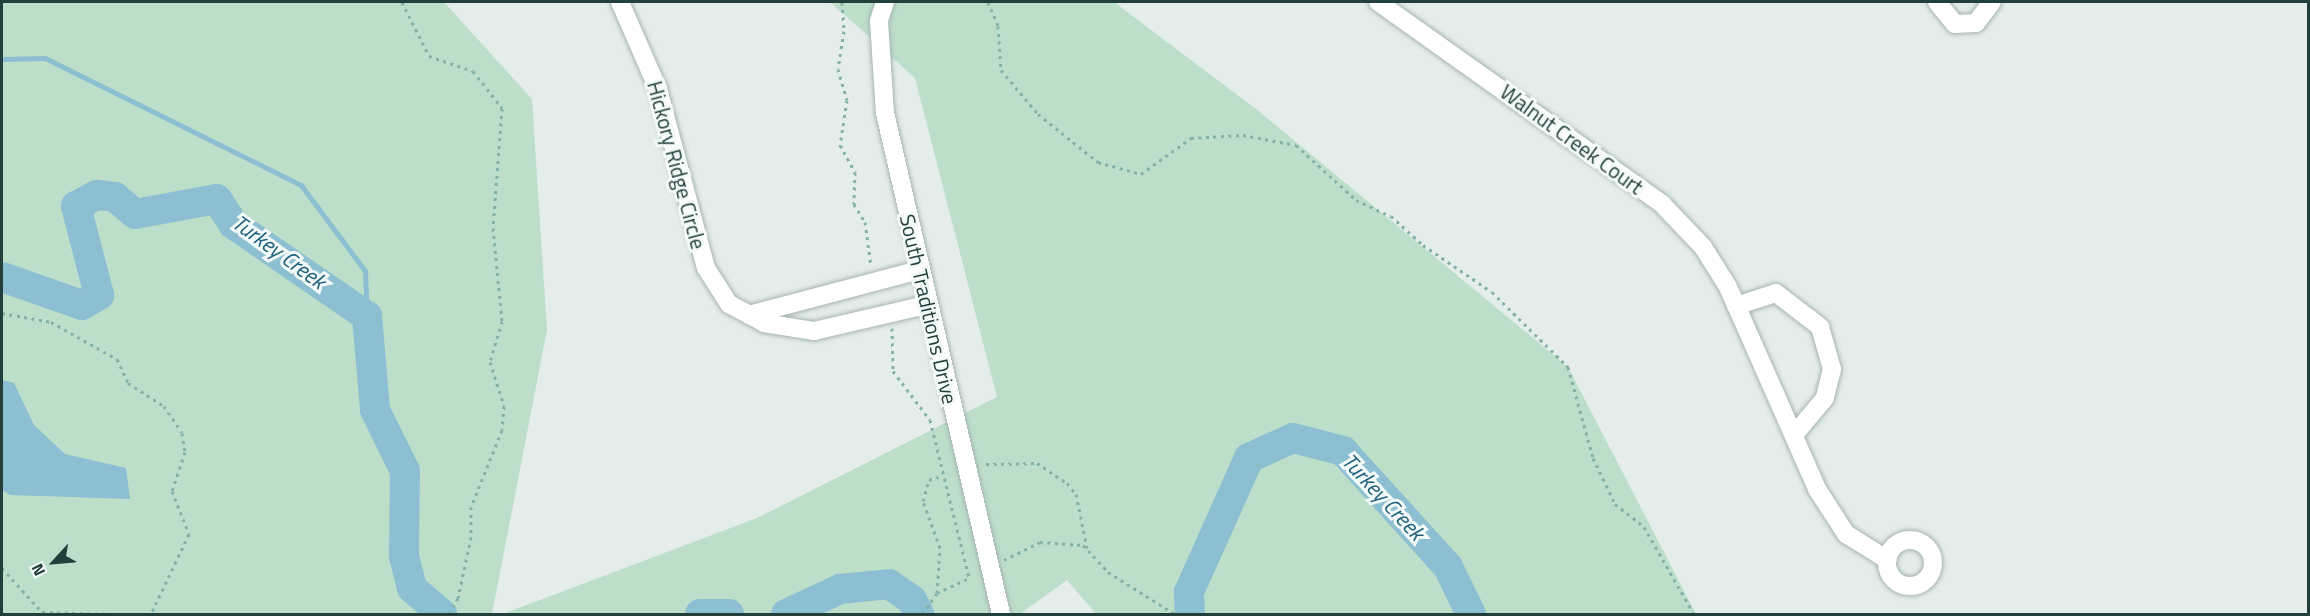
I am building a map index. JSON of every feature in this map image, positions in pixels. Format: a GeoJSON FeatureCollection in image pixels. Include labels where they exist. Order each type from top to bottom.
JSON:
{"type":"FeatureCollection","features":[{"type":"Feature","properties":{"kind":"street","name":"Hickory Ridge Circle"},"geometry":{"type":"LineString","coordinates":[[620,2],[658,89],[706,268],[729,304],[764,323],[814,331],[926,305]]}},
{"type":"Feature","properties":{"kind":"street","name":"South Traditions Drive"},"geometry":{"type":"LineString","coordinates":[[885,2],[879,21],[885,113],[926,305],[1001,615]]}},
{"type":"Feature","properties":{"kind":"street","name":"Walnut Creek Court"},"geometry":{"type":"LineString","coordinates":[[1378,2],[1662,204],[1703,247],[1736,306],[1817,489],[1846,534],[1888,560]]}},
{"type":"Feature","properties":{"kind":"street"},"geometry":{"type":"LineString","coordinates":[[1937,2],[1955,24],[1976,23],[1992,2]]}},
{"type":"Feature","properties":{"kind":"street"},"geometry":{"type":"LineString","coordinates":[[749,315],[919,270]]}},
{"type":"Feature","properties":{"kind":"street"},"geometry":{"type":"LineString","coordinates":[[1736,306],[1776,293],[1820,327],[1832,369],[1825,398],[1794,435]]}},
{"type":"Feature","properties":{"kind":"path"},"geometry":{"type":"LineString","coordinates":[[402,2],[429,56],[473,71],[502,108],[493,228],[502,321],[490,362],[504,406],[502,430],[471,507],[471,537],[459,591],[449,615]]}},
{"type":"Feature","properties":{"kind":"path"},"geometry":{"type":"LineString","coordinates":[[988,2],[998,26],[1001,70],[1038,114],[1098,162],[1141,174],[1191,138],[1243,135],[1296,145],[1356,200],[1390,216],[1423,245],[1492,292],[1568,367],[1593,458],[1615,504],[1644,527],[1694,615]]}},
{"type":"Feature","properties":{"kind":"path"},"geometry":{"type":"LineString","coordinates":[[2,313],[51,322],[117,359],[128,383],[164,406],[182,434],[185,452],[172,491],[189,534],[151,615]]}},
{"type":"Feature","properties":{"kind":"path"},"geometry":{"type":"LineString","coordinates":[[986,464],[1037,464],[1067,483],[1076,494],[1088,551]]}},
{"type":"Feature","properties":{"kind":"path"},"geometry":{"type":"LineString","coordinates":[[922,615],[937,592],[940,548],[923,501],[929,480],[939,477]]}},
{"type":"Feature","properties":{"kind":"path"},"geometry":{"type":"LineString","coordinates":[[937,592],[1040,542],[1083,545],[1129,585],[1175,615]]}},
{"type":"Feature","properties":{"kind":"path"},"geometry":{"type":"LineString","coordinates":[[2,568],[42,612],[111,615]]}},
{"type":"Feature","properties":{"kind":"green space"},"geometry":{"type":"Polygon","coordinates":[[[2,2],[444,2],[532,99],[547,330],[492,614],[2,613],[2,2]]]}},
{"type":"Feature","properties":{"kind":"green space"},"geometry":{"type":"Polygon","coordinates":[[[830,2],[1114,2],[1256,109],[1568,367],[1696,614],[1096,614],[1067,580],[1020,614],[503,614],[757,518],[997,397],[915,78],[830,2]]]}},
{"type":"Feature","properties":{"kind":"water"},"geometry":{"type":"Polygon","coordinates":[[[2,380],[14,383],[34,425],[65,454],[126,468],[130,499],[10,495],[2,490],[2,380]]]}},
{"type":"Feature","properties":{"kind":"waterway"},"geometry":{"type":"LineString","coordinates":[[2,59],[45,58],[301,185],[365,271],[367,316]]}},
{"type":"Feature","properties":{"kind":"waterway","name":"Turkey Creek"},"geometry":{"type":"LineString","coordinates":[[2,277],[82,305],[99,295],[76,206],[97,195],[115,197],[135,214],[217,199],[233,224],[367,316],[375,410],[405,471],[404,556],[412,588],[442,614]]}},
{"type":"Feature","properties":{"kind":"waterway","name":"Turkey Creek"},"geometry":{"type":"LineString","coordinates":[[1190,614],[1189,592],[1249,458],[1293,438],[1343,451],[1448,567],[1471,614]]}},
{"type":"Feature","properties":{"kind":"waterway","name":"Turkey Creek"},"geometry":{"type":"LineString","coordinates":[[786,614],[840,589],[889,584],[912,600],[919,614]]}},
{"type":"Feature","properties":{"kind":"waterway","name":"Turkey Creek"},"geometry":{"type":"LineString","coordinates":[[700,614],[729,614]]}}]}
